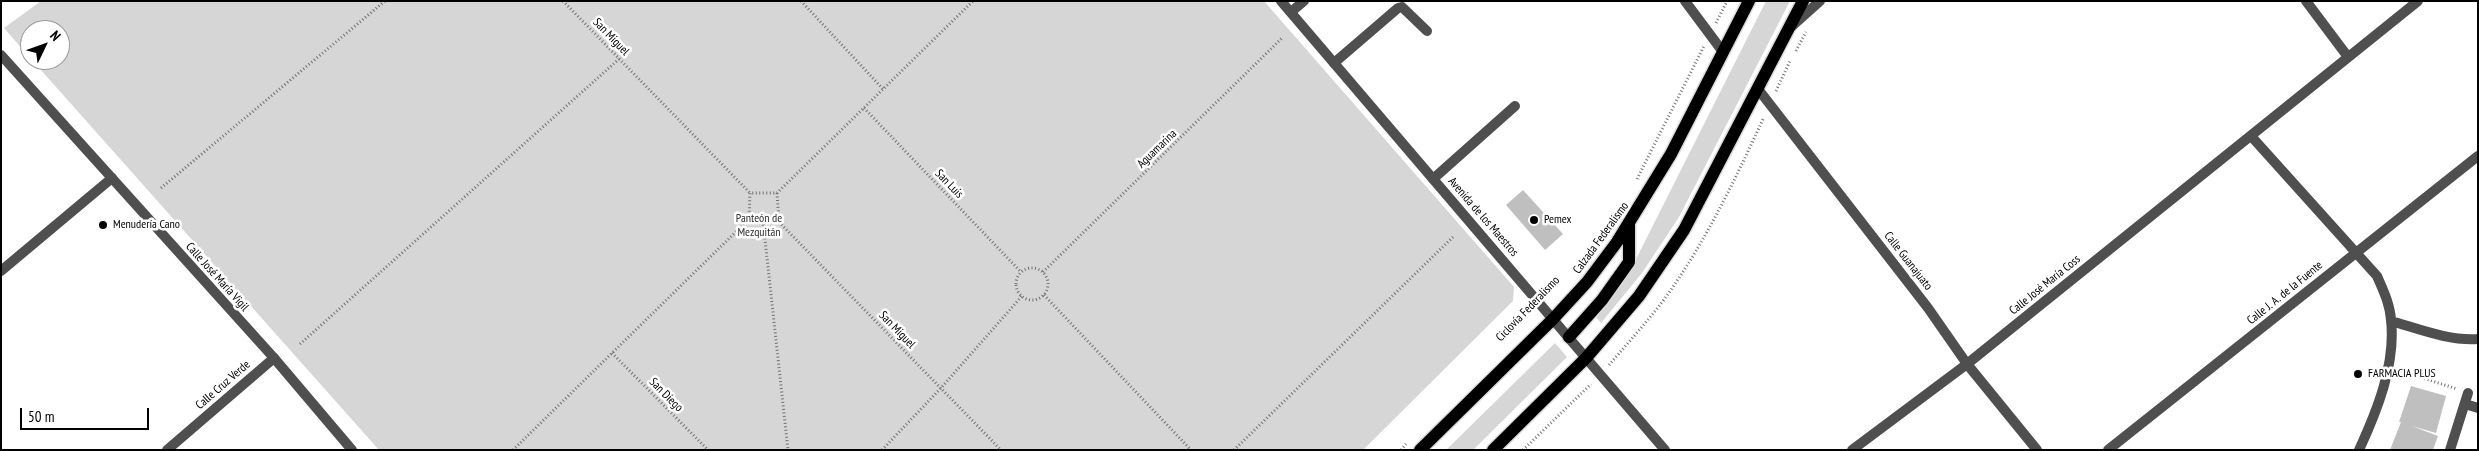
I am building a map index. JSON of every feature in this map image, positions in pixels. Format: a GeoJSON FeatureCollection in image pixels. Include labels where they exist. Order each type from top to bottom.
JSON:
{"type":"FeatureCollection","features":[{"type":"Feature","properties":{"kind":"main road","name":"Calzada Federalismo"},"geometry":{"type":"LineString","coordinates":[[1420,450],[1553,319],[1587,282],[1629,224],[1671,154],[1749,1]]}},
{"type":"Feature","properties":{"kind":"main road"},"geometry":{"type":"LineString","coordinates":[[1493,450],[1586,358],[1639,296],[1684,230],[1803,1]]}},
{"type":"Feature","properties":{"kind":"main road"},"geometry":{"type":"LineString","coordinates":[[1568,337],[1602,300],[1629,262],[1629,224]]}},
{"type":"Feature","properties":{"kind":"street","name":"Avenida de los Maestros"},"geometry":{"type":"LineString","coordinates":[[1281,1],[1665,450]]}},
{"type":"Feature","properties":{"kind":"street"},"geometry":{"type":"LineString","coordinates":[[1290,12],[1304,1]]}},
{"type":"Feature","properties":{"kind":"street"},"geometry":{"type":"LineString","coordinates":[[1686,1],[1723,52]]}},
{"type":"Feature","properties":{"kind":"street"},"geometry":{"type":"LineString","coordinates":[[1789,29],[1820,1]]}},
{"type":"Feature","properties":{"kind":"street"},"geometry":{"type":"LineString","coordinates":[[2306,1],[2348,56]]}},
{"type":"Feature","properties":{"kind":"street","name":"Calle José María Coss"},"geometry":{"type":"LineString","coordinates":[[1852,450],[1967,364],[2418,1]]}},
{"type":"Feature","properties":{"kind":"street"},"geometry":{"type":"LineString","coordinates":[[1334,63],[1398,8],[1402,7],[1427,31]]}},
{"type":"Feature","properties":{"kind":"street","name":"Calle José María Vigil"},"geometry":{"type":"LineString","coordinates":[[1,55],[274,358],[352,450]]}},
{"type":"Feature","properties":{"kind":"street","name":"Calle Guanajuato"},"geometry":{"type":"LineString","coordinates":[[1758,89],[1928,308],[1967,364],[2037,450]]}},
{"type":"Feature","properties":{"kind":"street"},"geometry":{"type":"LineString","coordinates":[[1433,179],[1515,106]]}},
{"type":"Feature","properties":{"kind":"street"},"geometry":{"type":"LineString","coordinates":[[2251,136],[2377,276],[2387,300],[2392,320],[2388,368],[2381,393],[2359,450]]}},
{"type":"Feature","properties":{"kind":"street","name":"Calle J. A. de la Fuente"},"geometry":{"type":"LineString","coordinates":[[2108,450],[2478,156]]}},
{"type":"Feature","properties":{"kind":"street"},"geometry":{"type":"LineString","coordinates":[[1,271],[112,178]]}},
{"type":"Feature","properties":{"kind":"street"},"geometry":{"type":"LineString","coordinates":[[2392,320],[2444,336],[2465,340],[2478,339]]}},
{"type":"Feature","properties":{"kind":"street","name":"Calle Cruz Verde"},"geometry":{"type":"LineString","coordinates":[[167,450],[274,358]]}},
{"type":"Feature","properties":{"kind":"street"},"geometry":{"type":"LineString","coordinates":[[2454,449],[2468,393]]}},
{"type":"Feature","properties":{"kind":"street"},"geometry":{"type":"LineString","coordinates":[[2465,404],[2478,408]]}},
{"type":"Feature","properties":{"kind":"path"},"geometry":{"type":"LineString","coordinates":[[161,188],[385,1]]}},
{"type":"Feature","properties":{"kind":"path","name":"San Miguel"},"geometry":{"type":"LineString","coordinates":[[563,1],[750,193]]}},
{"type":"Feature","properties":{"kind":"path"},"geometry":{"type":"LineString","coordinates":[[801,1],[883,89]]}},
{"type":"Feature","properties":{"kind":"path"},"geometry":{"type":"LineString","coordinates":[[513,450],[749,220],[750,193],[777,193],[973,1]]}},
{"type":"Feature","properties":{"kind":"path"},"geometry":{"type":"LineString","coordinates":[[1636,180],[1727,1]]}},
{"type":"Feature","properties":{"kind":"path","name":"Aguamarina"},"geometry":{"type":"LineString","coordinates":[[1044,272],[1282,38]]}},
{"type":"Feature","properties":{"kind":"path"},"geometry":{"type":"LineString","coordinates":[[300,344],[619,58]]}},
{"type":"Feature","properties":{"kind":"path","name":"San Luis"},"geometry":{"type":"LineString","coordinates":[[864,108],[1021,272]]}},
{"type":"Feature","properties":{"kind":"path"},"geometry":{"type":"LineString","coordinates":[[749,220],[779,222],[777,193]]}},
{"type":"Feature","properties":{"kind":"path"},"geometry":{"type":"LineString","coordinates":[[763,221],[788,450]]}},
{"type":"Feature","properties":{"kind":"path","name":"San Miguel"},"geometry":{"type":"LineString","coordinates":[[779,222],[1002,450]]}},
{"type":"Feature","properties":{"kind":"path"},"geometry":{"type":"LineString","coordinates":[[1234,450],[1454,236]]}},
{"type":"Feature","properties":{"kind":"path"},"geometry":{"type":"LineString","coordinates":[[1034,267],[1044,272],[1048,282],[1044,295],[1032,300],[1018,292],[1016,282],[1021,272],[1034,267]]}},
{"type":"Feature","properties":{"kind":"path"},"geometry":{"type":"LineString","coordinates":[[1044,295],[1191,450]]}},
{"type":"Feature","properties":{"kind":"path"},"geometry":{"type":"LineString","coordinates":[[882,450],[942,388],[1022,296]]}},
{"type":"Feature","properties":{"kind":"path","name":"San Diego"},"geometry":{"type":"LineString","coordinates":[[612,353],[708,450]]}},
{"type":"Feature","properties":{"kind":"path"},"geometry":{"type":"LineString","coordinates":[[2388,368],[2468,393]]}},
{"type":"Feature","properties":{"kind":"path"},"geometry":{"type":"LineString","coordinates":[[1401,450],[1408,443]]}},
{"type":"Feature","properties":{"kind":"green space","name":"Panteón de Mezquitán"},"geometry":{"type":"Polygon","coordinates":[[[41,1],[1264,1],[1514,287],[1513,301],[1363,450],[379,450],[41,70],[70,70],[70,20],[20,20],[20,46],[4,28],[41,1]]]}},
{"type":"Feature","properties":{"kind":"green space"},"geometry":{"type":"Polygon","coordinates":[[[1766,1],[1790,1],[1679,217],[1642,273],[1601,323],[1594,315],[1632,267],[1766,1]]]}},
{"type":"Feature","properties":{"kind":"green space"},"geometry":{"type":"Polygon","coordinates":[[[1555,343],[1567,357],[1473,450],[1446,450],[1555,343]]]}},
{"type":"Feature","properties":{"kind":"building","name":"Pemex"},"geometry":{"type":"Polygon","coordinates":[[[1523,190],[1563,234],[1545,250],[1506,205],[1523,190]]]}},
{"type":"Feature","properties":{"kind":"building"},"geometry":{"type":"Polygon","coordinates":[[[2411,386],[2446,396],[2436,433],[2412,426],[2438,436],[2433,450],[2390,450],[2401,422],[2399,422],[2411,386]]]}},
{"type":"Feature","properties":{"kind":"place","name":"Pemex"},"geometry":{"type":"Point","coordinates":[1534,220]}},
{"type":"Feature","properties":{"kind":"place","name":"Menudería Cano"},"geometry":{"type":"Point","coordinates":[103,225]}},
{"type":"Feature","properties":{"kind":"place","name":"FARMACIA PLUS"},"geometry":{"type":"Point","coordinates":[2358,374]}}]}
